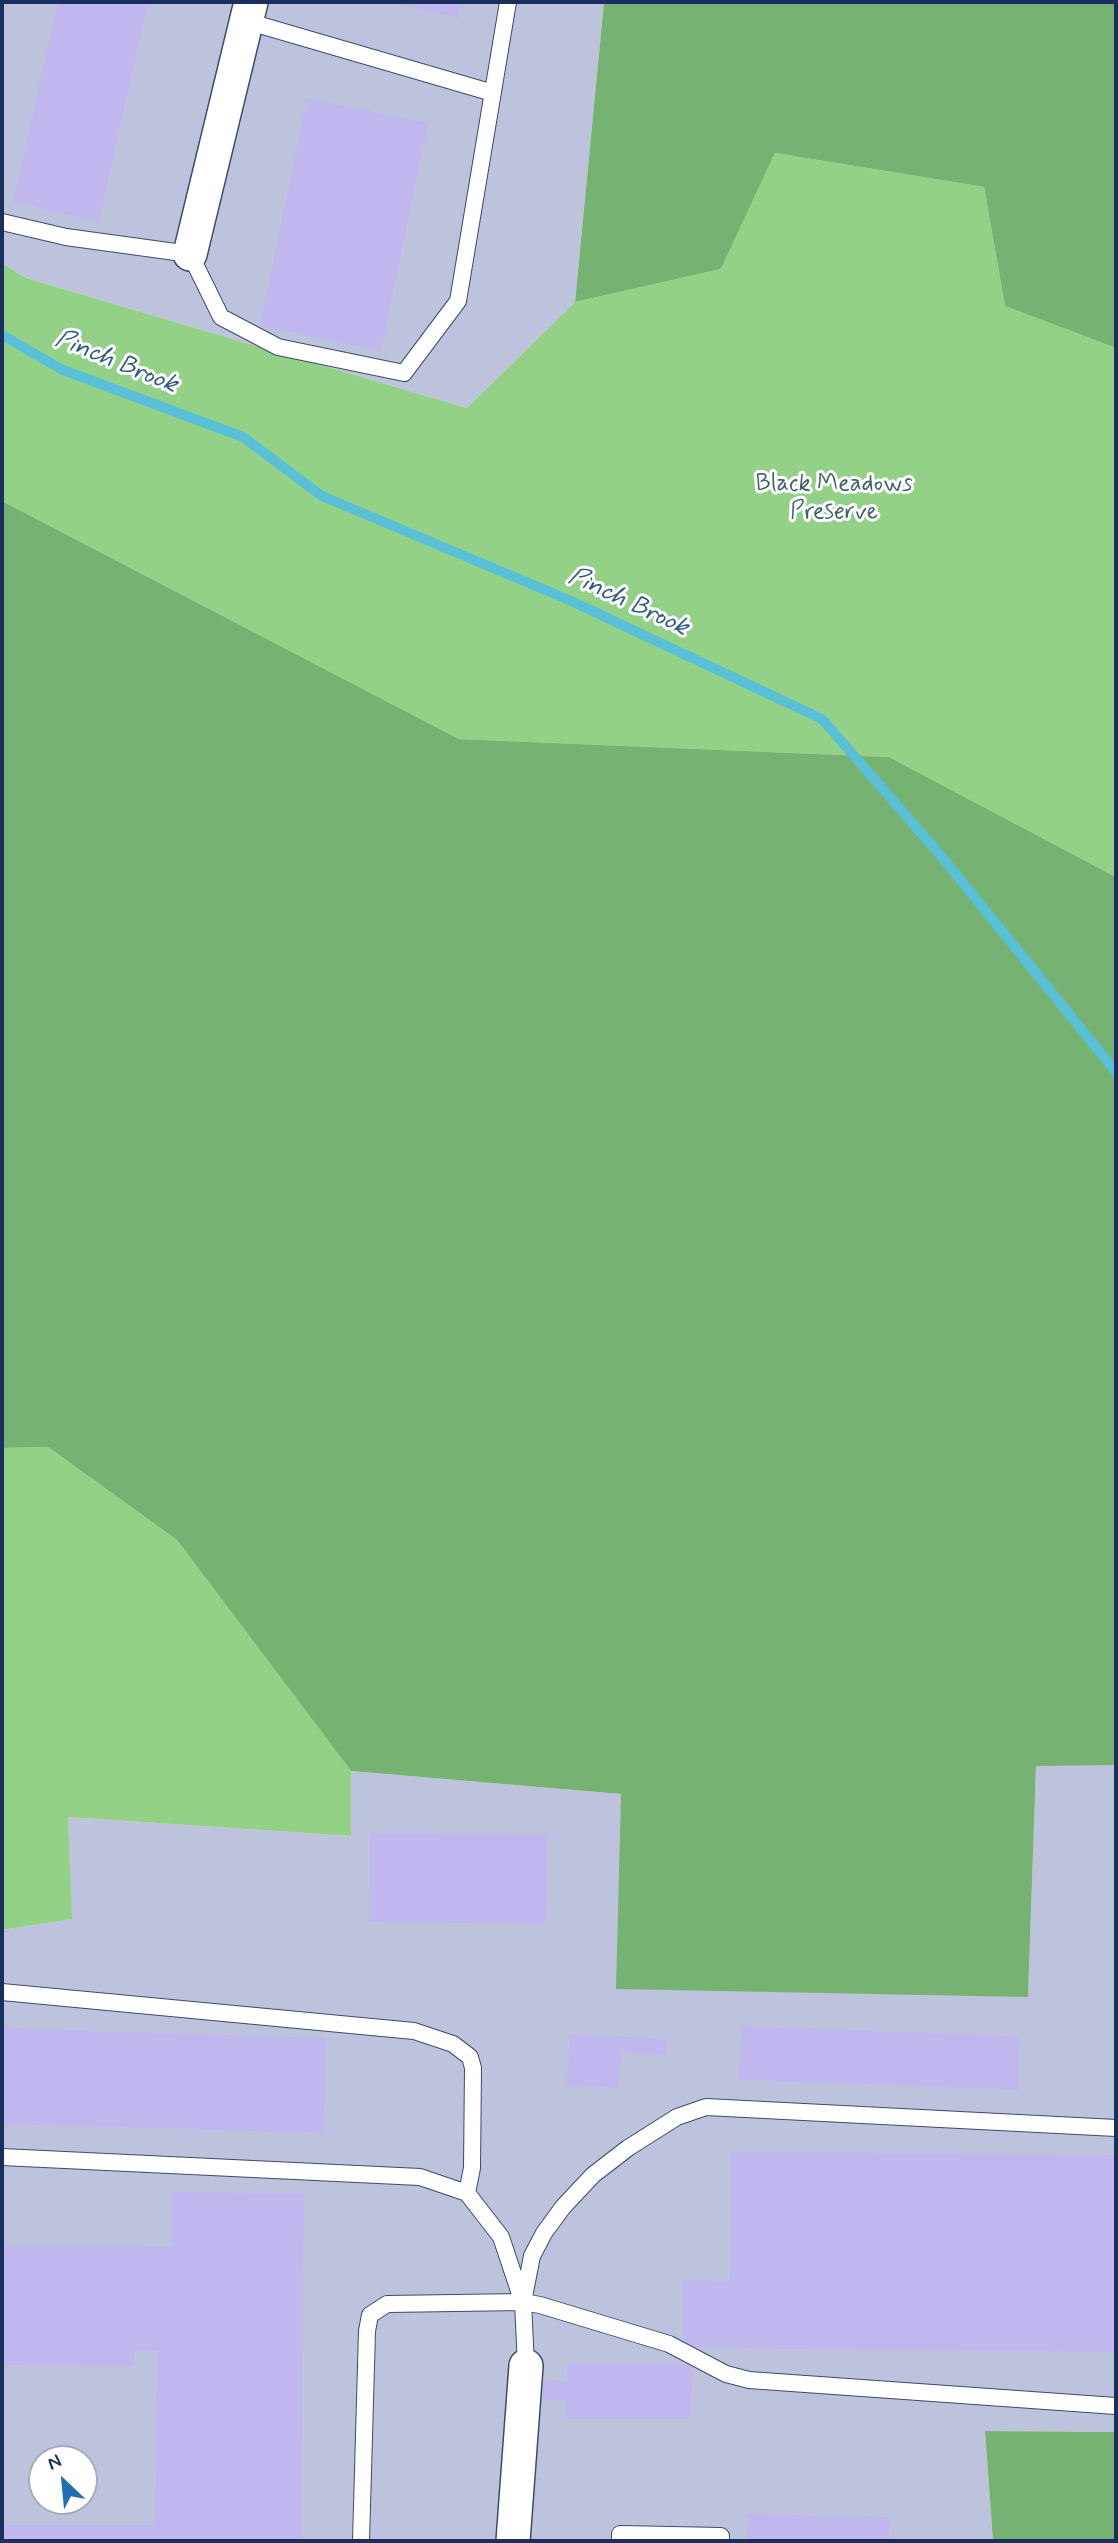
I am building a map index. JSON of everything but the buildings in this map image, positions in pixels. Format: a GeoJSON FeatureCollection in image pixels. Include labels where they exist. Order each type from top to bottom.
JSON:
{"type":"FeatureCollection","features":[{"type":"Feature","properties":{"kind":"street"},"geometry":{"type":"LineString","coordinates":[[190,254],[249,12]]}},
{"type":"Feature","properties":{"kind":"street"},"geometry":{"type":"LineString","coordinates":[[513,2541],[526,2366]]}},
{"type":"Feature","properties":{"kind":"lane"},"geometry":{"type":"LineString","coordinates":[[2,222],[66,237],[190,254],[221,317],[278,347],[404,373],[458,302],[508,2]]}},
{"type":"Feature","properties":{"kind":"lane"},"geometry":{"type":"LineString","coordinates":[[249,12],[493,93]]}},
{"type":"Feature","properties":{"kind":"lane"},"geometry":{"type":"LineString","coordinates":[[2,1992],[414,2031],[453,2044],[470,2057],[473,2068],[472,2168],[467,2193]]}},
{"type":"Feature","properties":{"kind":"lane"},"geometry":{"type":"LineString","coordinates":[[526,2366],[523,2302],[532,2256],[544,2234],[563,2207],[593,2175],[628,2148],[677,2117],[706,2107],[1116,2128]]}},
{"type":"Feature","properties":{"kind":"lane"},"geometry":{"type":"LineString","coordinates":[[2,2157],[419,2177],[467,2193],[501,2237],[523,2302]]}},
{"type":"Feature","properties":{"kind":"lane"},"geometry":{"type":"LineString","coordinates":[[361,2541],[367,2331],[370,2315],[387,2304],[523,2302],[540,2305],[669,2344],[726,2374],[749,2380],[1116,2406]]}},
{"type":"Feature","properties":{"kind":"lane"},"geometry":{"type":"LineString","coordinates":[[620,2541],[620,2535],[721,2536],[721,2541]]}},
{"type":"Feature","properties":{"kind":"shaded area"},"geometry":{"type":"Polygon","coordinates":[[[2,2],[604,2],[575,302],[467,408],[26,278],[2,263],[2,2]]]}},
{"type":"Feature","properties":{"kind":"shaded area"},"geometry":{"type":"Polygon","coordinates":[[[1036,1765],[1116,1765],[1116,2432],[985,2431],[993,2541],[2,2541],[2,1930],[71,1919],[68,1817],[351,1836],[351,1771],[621,1794],[1028,1996],[1036,1765]]]}},
{"type":"Feature","properties":{"kind":"green space"},"geometry":{"type":"Polygon","coordinates":[[[604,2],[1116,2],[1116,348],[1005,306],[984,187],[775,153],[721,269],[575,302],[604,2]]]}},
{"type":"Feature","properties":{"kind":"green space","name":"Black Meadows Preserve"},"geometry":{"type":"Polygon","coordinates":[[[775,153],[984,187],[1005,306],[1116,348],[1116,877],[889,757],[459,739],[2,501],[2,263],[26,278],[467,408],[575,302],[721,269],[775,153]]]}},
{"type":"Feature","properties":{"kind":"green space"},"geometry":{"type":"Polygon","coordinates":[[[2,501],[459,739],[889,757],[1116,877],[1116,1765],[1036,1766],[1028,1997],[616,1989],[621,1794],[351,1771],[177,1540],[48,1447],[2,1448],[2,501]]]}},
{"type":"Feature","properties":{"kind":"green space"},"geometry":{"type":"Polygon","coordinates":[[[48,1447],[177,1540],[351,1771],[351,1836],[68,1817],[72,1919],[2,1930],[2,1448],[48,1447]]]}},
{"type":"Feature","properties":{"kind":"green space"},"geometry":{"type":"Polygon","coordinates":[[[985,2431],[1116,2432],[1116,2541],[993,2541],[985,2431]]]}},
{"type":"Feature","properties":{"kind":"waterway","name":"Pinch Brook"},"geometry":{"type":"LineString","coordinates":[[2,335],[63,370],[243,437],[322,496],[569,600],[822,719],[942,857],[1116,1072]]}}]}
